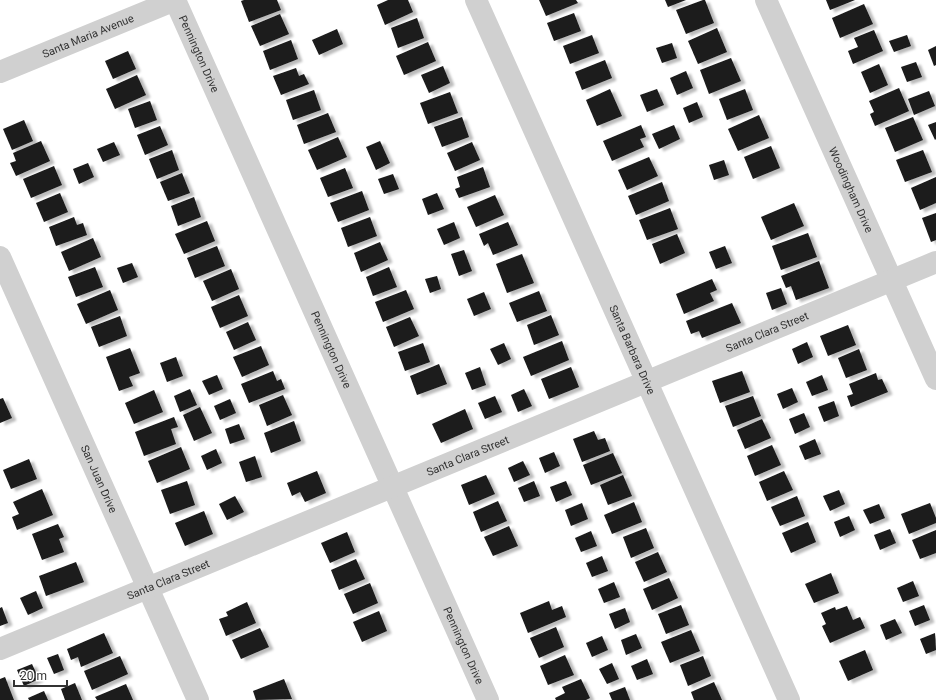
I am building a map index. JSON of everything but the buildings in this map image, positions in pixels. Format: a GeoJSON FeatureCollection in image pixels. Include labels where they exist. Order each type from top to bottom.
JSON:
{"type":"FeatureCollection","features":[{"type":"Feature","properties":{"kind":"street","name":"Santa Maria Avenue"},"geometry":{"type":"LineString","coordinates":[[0,72],[175,0]]}},
{"type":"Feature","properties":{"kind":"street","name":"Pennington Drive"},"geometry":{"type":"LineString","coordinates":[[175,0],[488,700]]}},
{"type":"Feature","properties":{"kind":"street","name":"Santa Barbara Drive"},"geometry":{"type":"LineString","coordinates":[[476,0],[789,700]]}},
{"type":"Feature","properties":{"kind":"street","name":"Woodingham Drive"},"geometry":{"type":"LineString","coordinates":[[766,0],[936,379]]}},
{"type":"Feature","properties":{"kind":"street","name":"San Juan Drive"},"geometry":{"type":"LineString","coordinates":[[0,257],[198,700]]}},
{"type":"Feature","properties":{"kind":"street","name":"Santa Clara Street"},"geometry":{"type":"LineString","coordinates":[[0,648],[936,262]]}}]}
